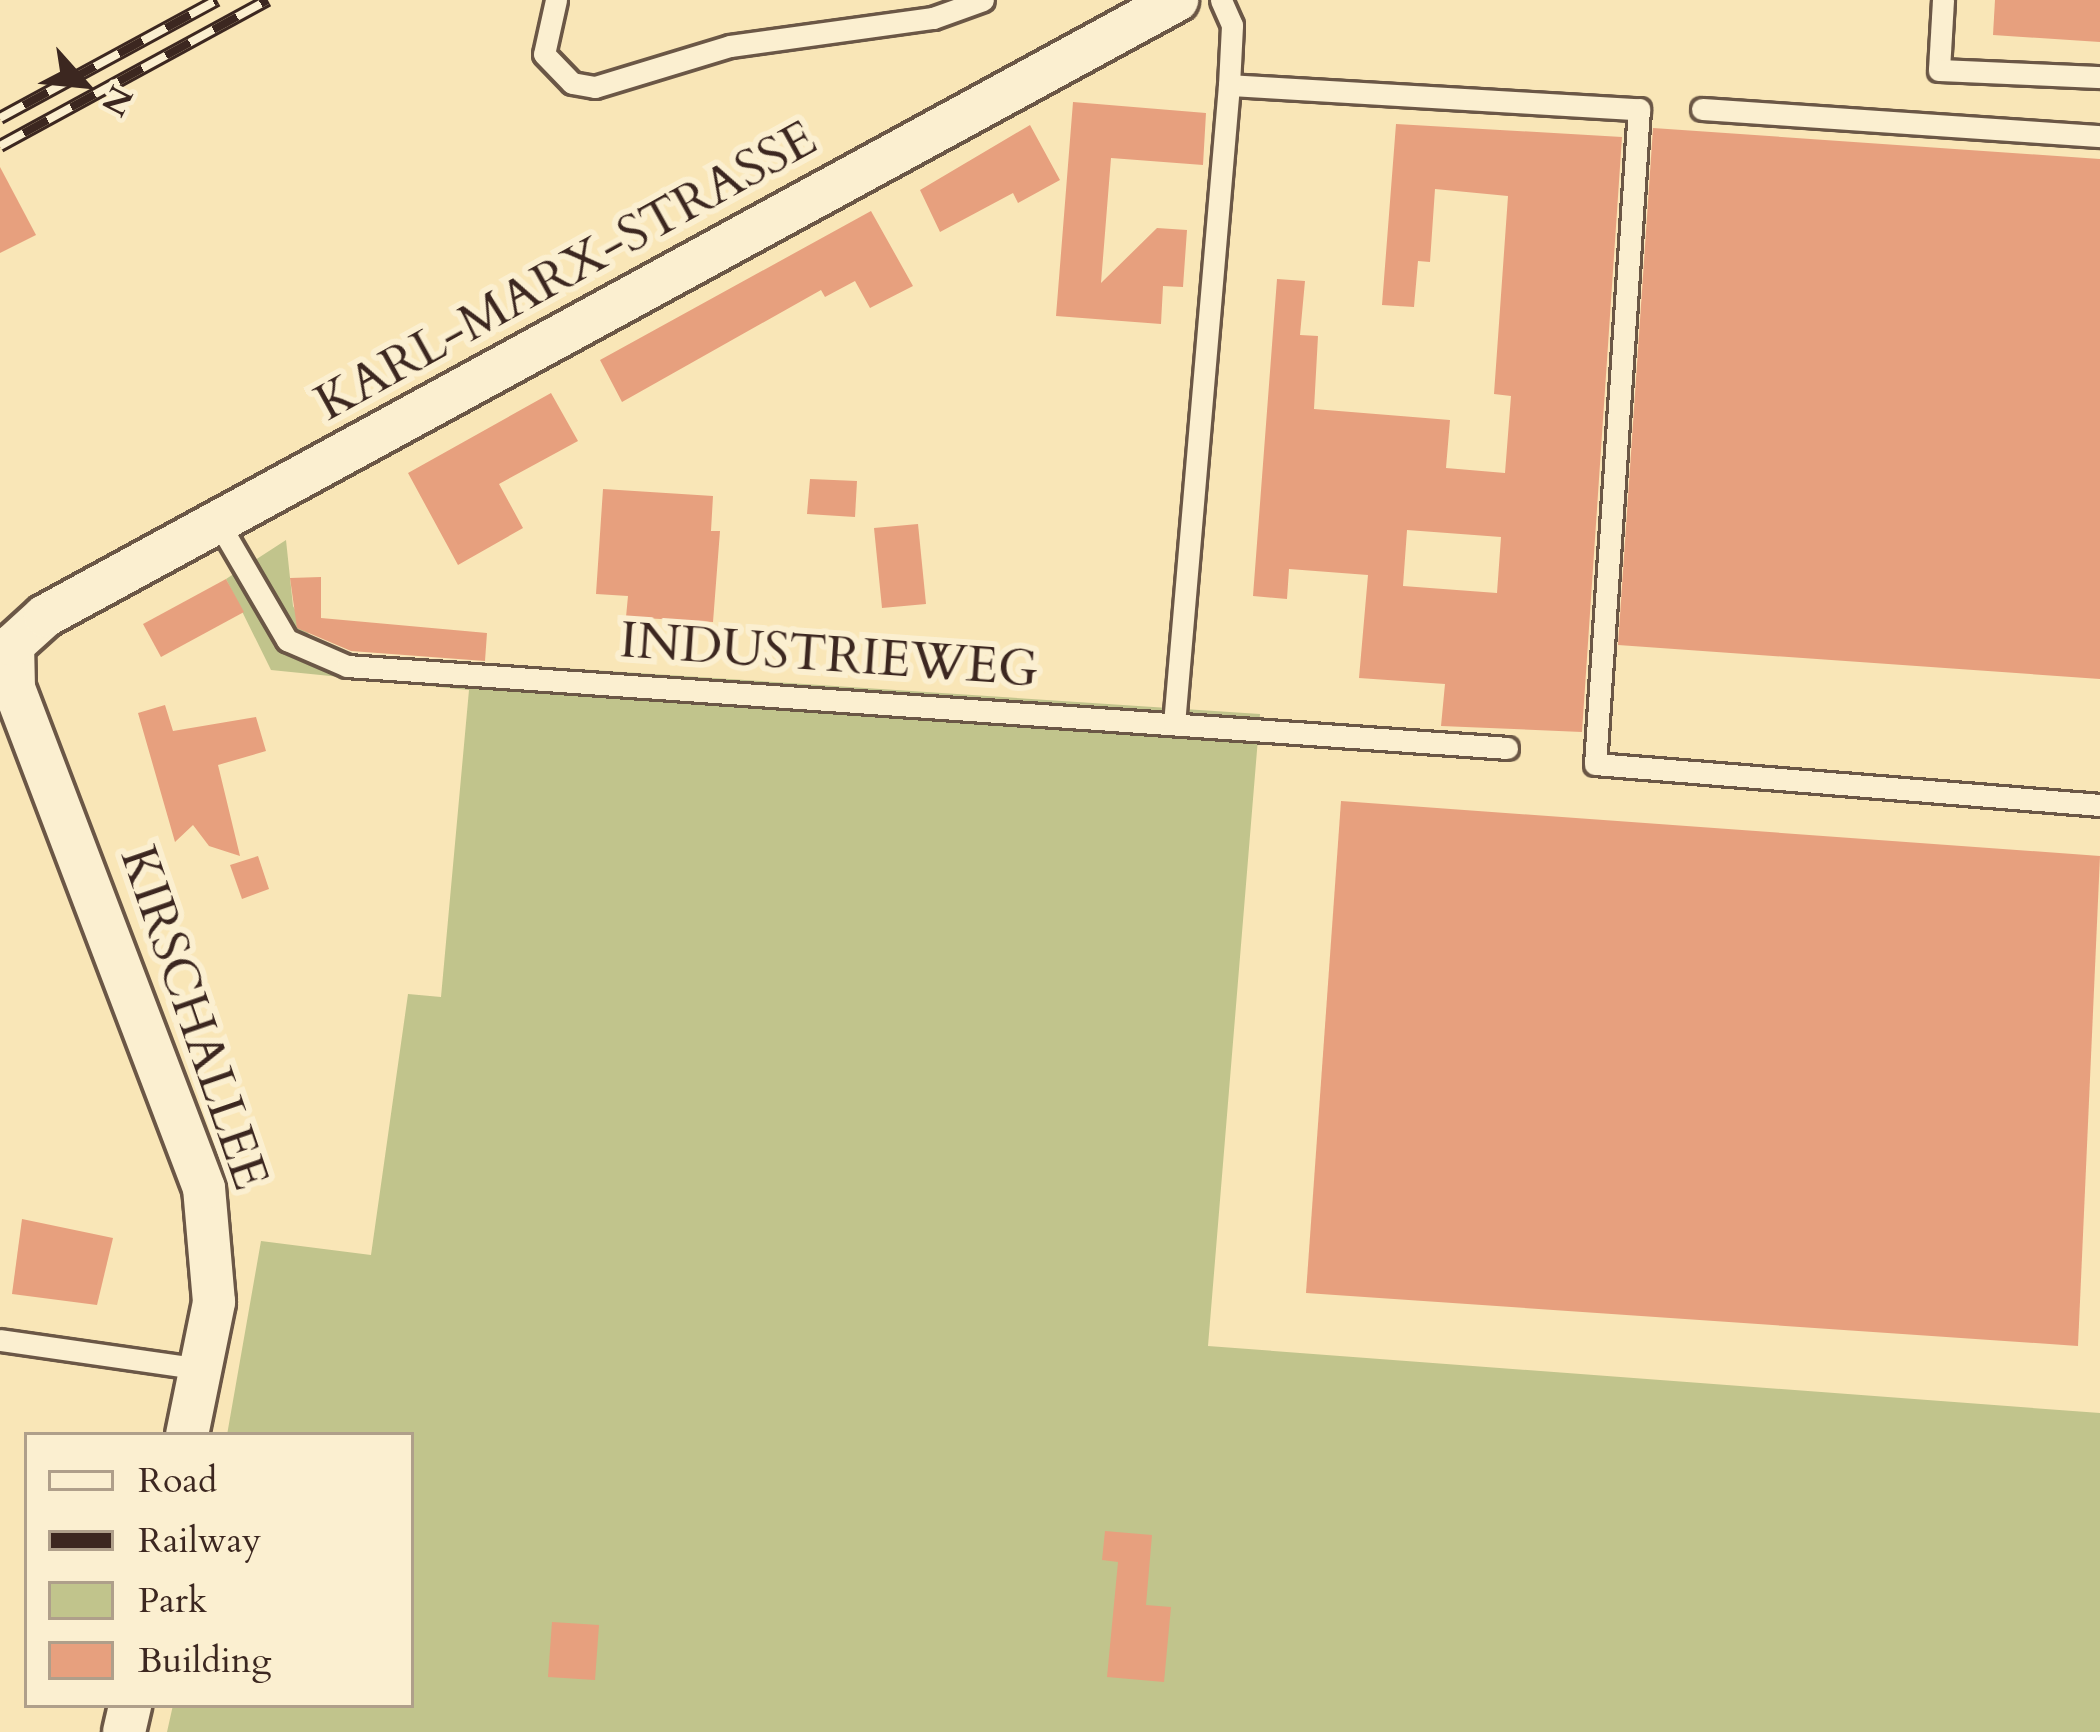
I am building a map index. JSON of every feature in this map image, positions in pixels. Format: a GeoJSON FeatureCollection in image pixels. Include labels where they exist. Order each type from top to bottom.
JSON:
{"type":"FeatureCollection","features":[{"type":"Feature","properties":{"kind":"street","name":"KARL-MARX-STRASSE"},"geometry":{"type":"LineString","coordinates":[[13,645],[45,616],[1177,0]]}},
{"type":"Feature","properties":{"kind":"street","name":"KIRSCHALLEE"},"geometry":{"type":"LineString","coordinates":[[13,645],[14,688],[204,1188],[214,1302],[188,1432]]}},
{"type":"Feature","properties":{"kind":"lane"},"geometry":{"type":"LineString","coordinates":[[556,0],[544,54],[572,83],[595,87],[730,46],[934,18],[983,0]]}},
{"type":"Feature","properties":{"kind":"lane"},"geometry":{"type":"LineString","coordinates":[[1174,724],[1229,85],[1232,25],[1221,0]]}},
{"type":"Feature","properties":{"kind":"lane"},"geometry":{"type":"LineString","coordinates":[[1943,0],[1939,70],[2100,77]]}},
{"type":"Feature","properties":{"kind":"lane"},"geometry":{"type":"LineString","coordinates":[[1229,85],[1639,109],[1595,764],[2100,805]]}},
{"type":"Feature","properties":{"kind":"lane"},"geometry":{"type":"LineString","coordinates":[[1702,109],[2100,136]]}},
{"type":"Feature","properties":{"kind":"lane","name":"INDUSTRIEWEG"},"geometry":{"type":"LineString","coordinates":[[218,522],[287,640],[347,666],[1507,748]]}},
{"type":"Feature","properties":{"kind":"lane"},"geometry":{"type":"LineString","coordinates":[[0,1340],[201,1369]]}},
{"type":"Feature","properties":{"kind":"green space"},"geometry":{"type":"Polygon","coordinates":[[[286,540],[293,606],[311,638],[348,654],[1260,714],[1208,1346],[2100,1413],[2100,1732],[167,1732],[172,1708],[414,1708],[414,1432],[228,1432],[261,1241],[371,1255],[408,994],[441,997],[469,690],[271,670],[226,579],[286,540]]]}},
{"type":"Feature","properties":{"kind":"building"},"geometry":{"type":"Polygon","coordinates":[[[1995,0],[2100,0],[2100,42],[1993,35],[1995,0]]]}},
{"type":"Feature","properties":{"kind":"building"},"geometry":{"type":"Polygon","coordinates":[[[1073,102],[1206,113],[1203,165],[1111,158],[1101,283],[1157,228],[1187,230],[1183,287],[1163,286],[1161,324],[1056,316],[1073,102]]]}},
{"type":"Feature","properties":{"kind":"building"},"geometry":{"type":"Polygon","coordinates":[[[1396,124],[1622,137],[1582,732],[1441,726],[1445,684],[1359,678],[1368,575],[1289,569],[1287,599],[1253,596],[1277,279],[1305,281],[1300,335],[1318,336],[1314,409],[1450,420],[1446,468],[1505,473],[1511,396],[1494,394],[1508,196],[1435,189],[1430,262],[1418,261],[1414,307],[1382,305],[1396,124]],[[1407,530],[1403,586],[1497,593],[1501,537],[1407,530]]]}},
{"type":"Feature","properties":{"kind":"building"},"geometry":{"type":"Polygon","coordinates":[[[1030,125],[1060,180],[1018,203],[1013,193],[940,232],[920,190],[1030,125]]]}},
{"type":"Feature","properties":{"kind":"building"},"geometry":{"type":"Polygon","coordinates":[[[1653,128],[2100,159],[2100,679],[1618,645],[1653,128]]]}},
{"type":"Feature","properties":{"kind":"building"},"geometry":{"type":"Polygon","coordinates":[[[0,167],[36,235],[0,253],[0,167]]]}},
{"type":"Feature","properties":{"kind":"building"},"geometry":{"type":"Polygon","coordinates":[[[871,211],[913,286],[870,308],[855,281],[825,297],[821,290],[622,402],[600,360],[871,211]]]}},
{"type":"Feature","properties":{"kind":"building"},"geometry":{"type":"Polygon","coordinates":[[[551,393],[578,441],[499,484],[523,528],[458,565],[408,473],[551,393]]]}},
{"type":"Feature","properties":{"kind":"building"},"geometry":{"type":"Polygon","coordinates":[[[810,479],[857,481],[855,517],[807,514],[810,479]]]}},
{"type":"Feature","properties":{"kind":"building"},"geometry":{"type":"Polygon","coordinates":[[[603,489],[713,496],[711,531],[720,531],[713,622],[626,617],[628,596],[596,594],[603,489]]]}},
{"type":"Feature","properties":{"kind":"building"},"geometry":{"type":"Polygon","coordinates":[[[918,524],[926,604],[882,608],[874,528],[918,524]]]}},
{"type":"Feature","properties":{"kind":"building"},"geometry":{"type":"Polygon","coordinates":[[[321,577],[321,618],[487,633],[485,661],[351,651],[297,628],[290,578],[321,577]]]}},
{"type":"Feature","properties":{"kind":"building"},"geometry":{"type":"Polygon","coordinates":[[[226,579],[244,612],[161,657],[143,624],[226,579]]]}},
{"type":"Feature","properties":{"kind":"building"},"geometry":{"type":"Polygon","coordinates":[[[165,705],[173,731],[256,717],[266,751],[218,765],[240,856],[209,846],[193,825],[175,842],[138,713],[165,705]]]}},
{"type":"Feature","properties":{"kind":"building"},"geometry":{"type":"Polygon","coordinates":[[[1341,801],[2100,856],[2078,1346],[1306,1293],[1341,801]]]}},
{"type":"Feature","properties":{"kind":"building"},"geometry":{"type":"Polygon","coordinates":[[[258,856],[269,889],[242,899],[230,865],[258,856]]]}},
{"type":"Feature","properties":{"kind":"building"},"geometry":{"type":"Polygon","coordinates":[[[22,1219],[113,1238],[97,1305],[12,1294],[22,1219]]]}},
{"type":"Feature","properties":{"kind":"building"},"geometry":{"type":"Polygon","coordinates":[[[1105,1531],[1152,1535],[1146,1605],[1171,1607],[1164,1682],[1107,1677],[1118,1562],[1102,1560],[1105,1531]]]}},
{"type":"Feature","properties":{"kind":"building"},"geometry":{"type":"Polygon","coordinates":[[[552,1622],[599,1625],[595,1680],[548,1677],[552,1622]]]}},
{"type":"Feature","properties":{"kind":"railway"},"geometry":{"type":"LineString","coordinates":[[0,118],[217,0]]}},
{"type":"Feature","properties":{"kind":"railway"},"geometry":{"type":"LineString","coordinates":[[0,146],[268,0]]}}]}
